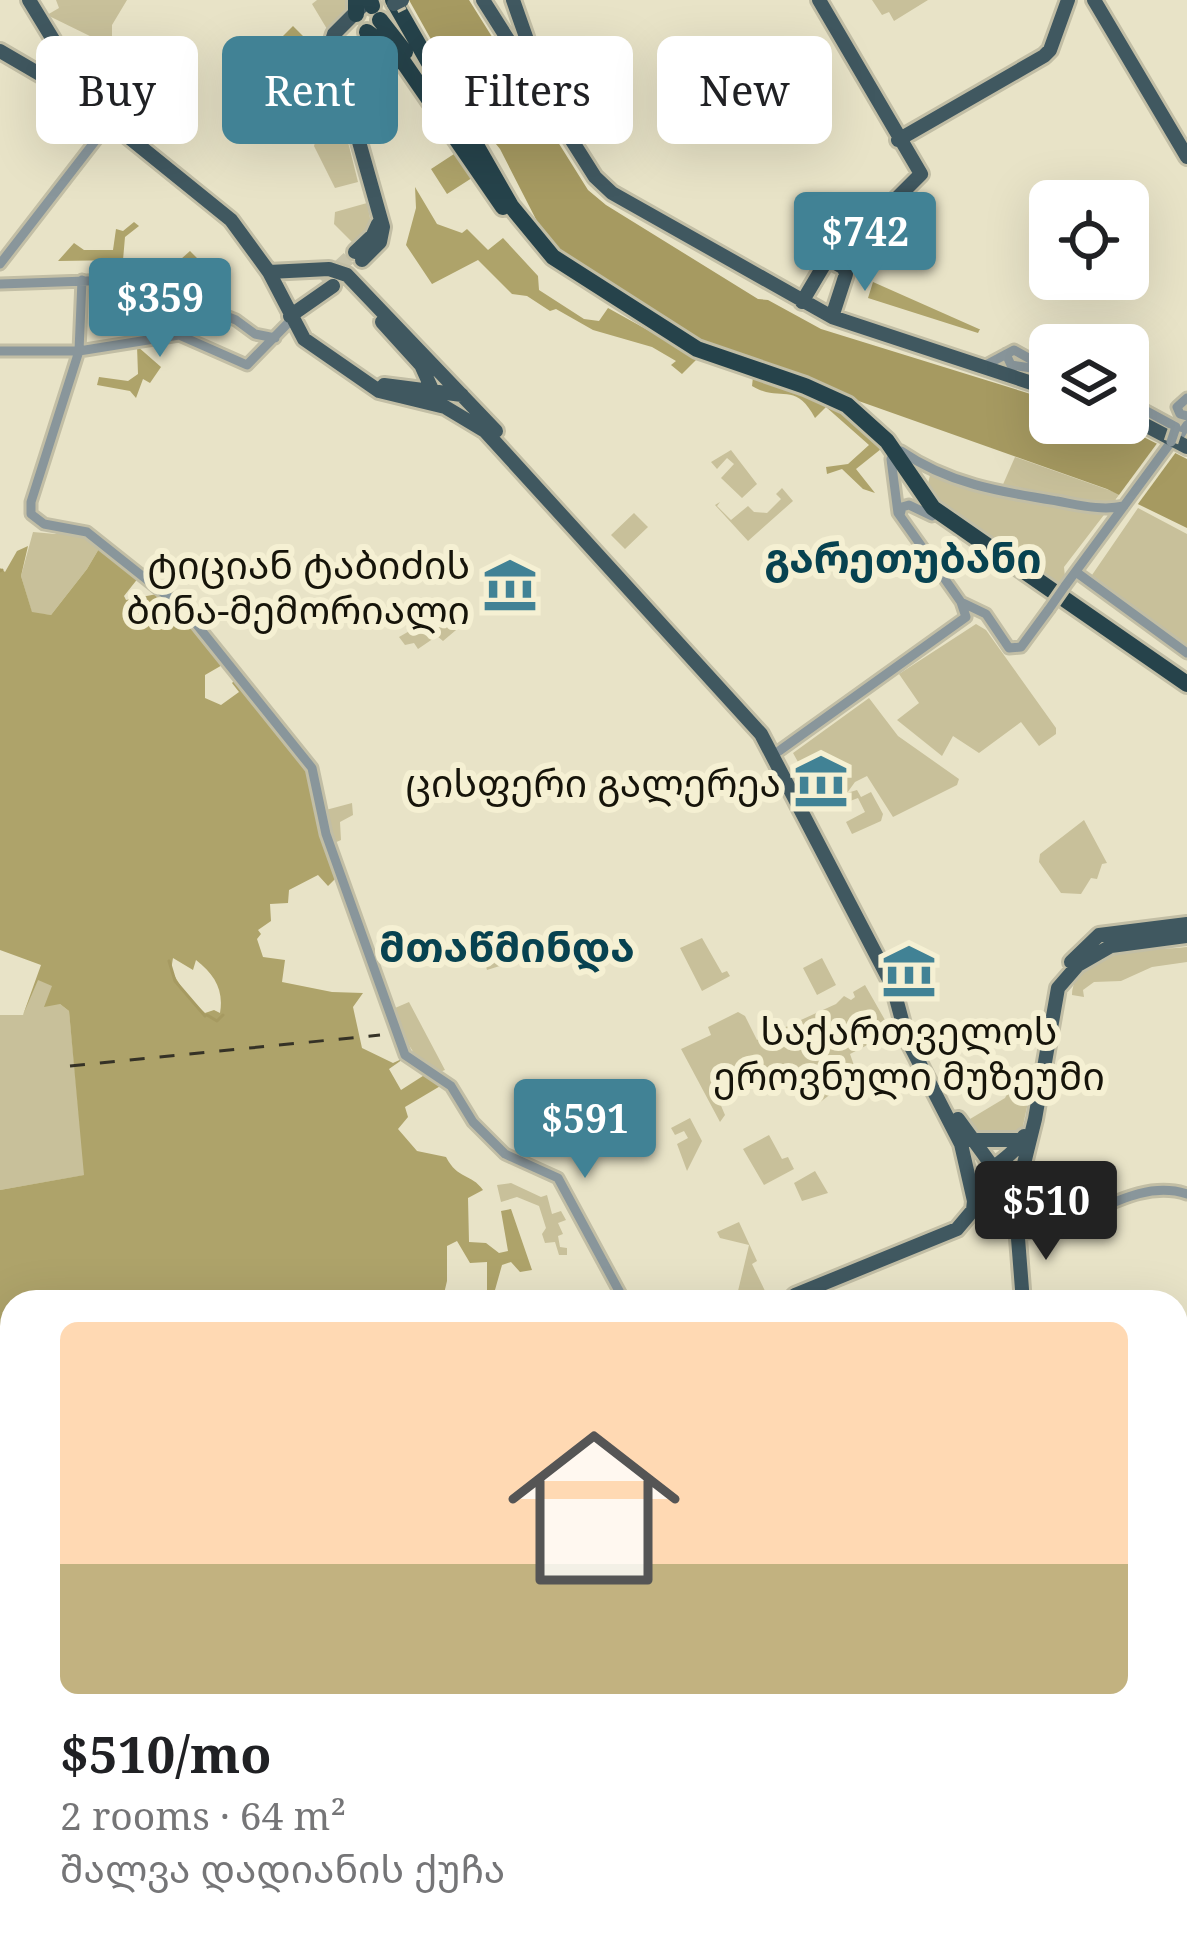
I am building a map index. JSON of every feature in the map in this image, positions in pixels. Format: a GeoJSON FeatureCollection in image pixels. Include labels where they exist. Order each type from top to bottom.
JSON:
{"type":"FeatureCollection","features":[{"type":"Feature","properties":{"kind":"highway"},"geometry":{"type":"LineString","coordinates":[[377,11],[511,206]]}},
{"type":"Feature","properties":{"kind":"highway"},"geometry":{"type":"LineString","coordinates":[[398,53],[545,250],[573,273],[698,349],[828,395],[854,410],[924,499],[1187,688]]}},
{"type":"Feature","properties":{"kind":"highway"},"geometry":{"type":"LineString","coordinates":[[398,55],[456,149],[536,250],[562,273],[696,354],[833,403],[889,450],[932,516],[1187,688]]}},
{"type":"Feature","properties":{"kind":"main road"},"geometry":{"type":"LineString","coordinates":[[29,0],[51,36]]}},
{"type":"Feature","properties":{"kind":"main road"},"geometry":{"type":"LineString","coordinates":[[483,0],[504,34],[524,33]]}},
{"type":"Feature","properties":{"kind":"main road"},"geometry":{"type":"LineString","coordinates":[[513,0],[525,36]]}},
{"type":"Feature","properties":{"kind":"main road"},"geometry":{"type":"LineString","coordinates":[[802,302],[921,174],[820,0]]}},
{"type":"Feature","properties":{"kind":"main road"},"geometry":{"type":"LineString","coordinates":[[898,140],[1050,50],[1068,0]]}},
{"type":"Feature","properties":{"kind":"main road"},"geometry":{"type":"LineString","coordinates":[[1094,0],[1187,158]]}},
{"type":"Feature","properties":{"kind":"main road"},"geometry":{"type":"LineString","coordinates":[[359,255],[374,233],[378,214],[345,92],[329,61],[330,42],[377,11]]}},
{"type":"Feature","properties":{"kind":"main road"},"geometry":{"type":"LineString","coordinates":[[20,62],[38,62],[47,52],[41,19]]}},
{"type":"Feature","properties":{"kind":"main road"},"geometry":{"type":"LineString","coordinates":[[0,52],[36,71]]}},
{"type":"Feature","properties":{"kind":"main road"},"geometry":{"type":"LineString","coordinates":[[140,144],[230,220],[269,272],[309,343],[386,394],[423,393]]}},
{"type":"Feature","properties":{"kind":"main road"},"geometry":{"type":"LineString","coordinates":[[574,144],[612,193],[802,302],[984,366],[1014,368],[1029,376]]}},
{"type":"Feature","properties":{"kind":"main road"},"geometry":{"type":"LineString","coordinates":[[832,316],[838,263]]}},
{"type":"Feature","properties":{"kind":"main road"},"geometry":{"type":"LineString","coordinates":[[269,272],[323,268],[347,275],[761,734],[892,987],[907,1039],[968,1147],[1003,1181],[1012,1197],[1022,1290]]}},
{"type":"Feature","properties":{"kind":"main road"},"geometry":{"type":"LineString","coordinates":[[280,293],[280,283],[290,279],[323,274],[338,278],[421,365],[423,393]]}},
{"type":"Feature","properties":{"kind":"main road"},"geometry":{"type":"LineString","coordinates":[[280,293],[296,300],[328,284],[291,318]]}},
{"type":"Feature","properties":{"kind":"main road"},"geometry":{"type":"LineString","coordinates":[[388,387],[413,376],[421,365]]}},
{"type":"Feature","properties":{"kind":"main road"},"geometry":{"type":"LineString","coordinates":[[368,380],[456,399],[751,711],[779,752],[900,985],[918,1042],[968,1147],[973,1210],[957,1229],[812,1290]]}},
{"type":"Feature","properties":{"kind":"main road"},"geometry":{"type":"LineString","coordinates":[[1149,419],[1180,424]]}},
{"type":"Feature","properties":{"kind":"main road"},"geometry":{"type":"LineString","coordinates":[[973,1197],[991,1211],[1012,1197],[1055,994],[1068,974],[1111,939],[1187,924]]}},
{"type":"Feature","properties":{"kind":"main road"},"geometry":{"type":"LineString","coordinates":[[973,1197],[989,1172],[1022,1140],[1051,984],[1093,940],[1187,936]]}},
{"type":"Feature","properties":{"kind":"main road"},"geometry":{"type":"LineString","coordinates":[[968,1147],[1022,1140]]}},
{"type":"Feature","properties":{"kind":"street"},"geometry":{"type":"LineString","coordinates":[[0,264],[92,144]]}},
{"type":"Feature","properties":{"kind":"street"},"geometry":{"type":"LineString","coordinates":[[82,280],[79,351],[31,502],[33,517],[44,524],[87,532],[184,610],[273,716],[313,770],[326,834],[405,1055],[451,1086],[473,1122],[505,1154],[561,1181],[619,1290]]}},
{"type":"Feature","properties":{"kind":"street"},"geometry":{"type":"LineString","coordinates":[[0,284],[142,283],[236,320],[255,334],[274,338]]}},
{"type":"Feature","properties":{"kind":"street"},"geometry":{"type":"LineString","coordinates":[[0,351],[79,351],[179,335],[247,365],[291,318]]}},
{"type":"Feature","properties":{"kind":"street"},"geometry":{"type":"LineString","coordinates":[[984,366],[1012,350],[1029,359]]}},
{"type":"Feature","properties":{"kind":"street"},"geometry":{"type":"LineString","coordinates":[[1014,368],[1021,358],[1018,352]]}},
{"type":"Feature","properties":{"kind":"street"},"geometry":{"type":"LineString","coordinates":[[1006,354],[1014,368],[1029,369]]}},
{"type":"Feature","properties":{"kind":"street"},"geometry":{"type":"LineString","coordinates":[[1149,411],[1180,424]]}},
{"type":"Feature","properties":{"kind":"street"},"geometry":{"type":"LineString","coordinates":[[1160,416],[1180,424]]}},
{"type":"Feature","properties":{"kind":"street"},"geometry":{"type":"LineString","coordinates":[[889,450],[900,515],[969,611],[991,623],[1009,648],[1016,649],[1180,424]]}},
{"type":"Feature","properties":{"kind":"street"},"geometry":{"type":"LineString","coordinates":[[889,450],[988,490],[1092,507],[1124,506]]}},
{"type":"Feature","properties":{"kind":"street"},"geometry":{"type":"LineString","coordinates":[[924,499],[923,481],[934,472]]}},
{"type":"Feature","properties":{"kind":"street"},"geometry":{"type":"LineString","coordinates":[[900,515],[909,505],[932,516]]}},
{"type":"Feature","properties":{"kind":"street"},"geometry":{"type":"LineString","coordinates":[[1092,507],[1106,518],[1105,531]]}},
{"type":"Feature","properties":{"kind":"street"},"geometry":{"type":"LineString","coordinates":[[1076,572],[1187,653]]}},
{"type":"Feature","properties":{"kind":"street"},"geometry":{"type":"LineString","coordinates":[[779,752],[969,611]]}},
{"type":"Feature","properties":{"kind":"street"},"geometry":{"type":"LineString","coordinates":[[1018,1221],[1027,1232],[1047,1230],[1149,1191],[1187,1194]]}},
{"type":"Feature","properties":{"kind":"shaded area"},"geometry":{"type":"Polygon","coordinates":[[[56,0],[127,0],[112,25],[112,36],[90,36],[47,15],[59,8],[56,0]]]}},
{"type":"Feature","properties":{"kind":"shaded area"},"geometry":{"type":"Polygon","coordinates":[[[351,0],[346,14],[327,29],[312,4],[351,0]]]}},
{"type":"Feature","properties":{"kind":"shaded area"},"geometry":{"type":"Polygon","coordinates":[[[409,0],[469,0],[492,36],[429,36],[409,0]]]}},
{"type":"Feature","properties":{"kind":"shaded area"},"geometry":{"type":"Polygon","coordinates":[[[872,0],[928,0],[894,21],[889,12],[882,15],[872,0]]]}},
{"type":"Feature","properties":{"kind":"shaded area"},"geometry":{"type":"Polygon","coordinates":[[[293,26],[303,36],[283,36],[293,26]]]}},
{"type":"Feature","properties":{"kind":"shaded area"},"geometry":{"type":"Polygon","coordinates":[[[348,144],[358,182],[335,188],[314,146],[348,144]]]}},
{"type":"Feature","properties":{"kind":"shaded area"},"geometry":{"type":"Polygon","coordinates":[[[496,144],[559,144],[588,190],[606,205],[758,299],[821,329],[1029,393],[1029,444],[1149,444],[1149,440],[1187,459],[1187,528],[1107,489],[709,348],[570,261],[543,233],[496,144]]]}},
{"type":"Feature","properties":{"kind":"shaded area"},"geometry":{"type":"Polygon","coordinates":[[[454,154],[475,176],[447,194],[431,169],[454,154]]]}},
{"type":"Feature","properties":{"kind":"shaded area"},"geometry":{"type":"Polygon","coordinates":[[[415,187],[437,224],[462,233],[467,229],[488,250],[503,238],[538,276],[539,290],[584,319],[599,321],[608,308],[698,358],[682,374],[671,365],[676,361],[652,347],[593,330],[527,296],[512,294],[478,260],[432,284],[406,245],[416,208],[415,187]]]}},
{"type":"Feature","properties":{"kind":"shaded area"},"geometry":{"type":"Polygon","coordinates":[[[367,203],[371,223],[355,245],[334,224],[335,212],[367,203]]]}},
{"type":"Feature","properties":{"kind":"shaded area"},"geometry":{"type":"Polygon","coordinates":[[[134,222],[139,226],[125,237],[123,260],[58,261],[74,243],[84,250],[113,250],[116,229],[123,231],[134,222]]]}},
{"type":"Feature","properties":{"kind":"shaded area"},"geometry":{"type":"Polygon","coordinates":[[[190,251],[203,264],[195,273],[220,279],[216,299],[204,292],[207,283],[172,267],[190,251]]]}},
{"type":"Feature","properties":{"kind":"shaded area"},"geometry":{"type":"Polygon","coordinates":[[[873,282],[980,329],[978,333],[868,298],[873,282]]]}},
{"type":"Feature","properties":{"kind":"shaded area"},"geometry":{"type":"Polygon","coordinates":[[[137,346],[161,367],[150,383],[143,379],[136,398],[130,391],[97,385],[99,377],[128,381],[138,374],[137,346]]]}},
{"type":"Feature","properties":{"kind":"shaded area"},"geometry":{"type":"Polygon","coordinates":[[[753,377],[823,404],[868,435],[881,449],[856,469],[875,493],[863,489],[842,469],[827,474],[826,467],[848,464],[869,445],[826,407],[815,418],[801,399],[762,391],[752,386],[753,377]]]}},
{"type":"Feature","properties":{"kind":"shaded area"},"geometry":{"type":"Polygon","coordinates":[[[731,450],[757,484],[742,498],[721,478],[734,464],[727,458],[717,469],[711,462],[731,450]]]}},
{"type":"Feature","properties":{"kind":"shaded area"},"geometry":{"type":"Polygon","coordinates":[[[1015,457],[1120,494],[1064,567],[1065,577],[1056,588],[938,502],[927,488],[930,475],[1001,489],[1015,457]]]}},
{"type":"Feature","properties":{"kind":"shaded area"},"geometry":{"type":"Polygon","coordinates":[[[782,488],[793,501],[748,541],[715,505],[720,502],[717,506],[731,520],[748,506],[767,513],[781,499],[776,494],[782,488]]]}},
{"type":"Feature","properties":{"kind":"shaded area"},"geometry":{"type":"Polygon","coordinates":[[[1138,508],[1187,534],[1187,646],[1092,575],[1138,508]]]}},
{"type":"Feature","properties":{"kind":"shaded area"},"geometry":{"type":"Polygon","coordinates":[[[634,513],[648,527],[625,549],[611,535],[634,513]]]}},
{"type":"Feature","properties":{"kind":"shaded area"},"geometry":{"type":"Polygon","coordinates":[[[33,532],[81,532],[100,547],[51,615],[32,613],[21,576],[33,532]]]}},
{"type":"Feature","properties":{"kind":"shaded area"},"geometry":{"type":"Polygon","coordinates":[[[28,546],[21,576],[32,612],[51,615],[100,547],[139,577],[124,596],[126,600],[157,594],[191,623],[224,664],[205,675],[205,698],[221,705],[239,692],[232,683],[236,679],[314,769],[341,873],[328,886],[318,875],[289,890],[288,903],[270,904],[271,921],[258,930],[263,957],[285,960],[282,982],[363,993],[353,1007],[362,1048],[393,1063],[406,1057],[389,1069],[401,1090],[426,1074],[442,1085],[405,1107],[408,1117],[398,1129],[417,1151],[446,1157],[483,1190],[468,1198],[469,1242],[486,1243],[499,1253],[508,1251],[501,1211],[511,1209],[532,1270],[520,1272],[511,1262],[502,1265],[495,1290],[487,1290],[487,1262],[470,1263],[457,1241],[447,1246],[445,1290],[0,1290],[0,1190],[84,1175],[69,1011],[60,1004],[44,1007],[52,986],[38,980],[23,1015],[41,965],[0,950],[0,568],[5,572],[17,551],[28,546]],[[173,958],[171,970],[186,995],[205,1013],[220,1013],[219,990],[196,960],[193,970],[173,958]]]}},
{"type":"Feature","properties":{"kind":"shaded area"},"geometry":{"type":"Polygon","coordinates":[[[455,605],[468,620],[443,641],[437,636],[418,649],[399,637],[455,605]]]}},
{"type":"Feature","properties":{"kind":"shaded area"},"geometry":{"type":"Polygon","coordinates":[[[976,624],[986,630],[1056,728],[1056,734],[1039,746],[1021,722],[979,753],[953,736],[942,756],[897,720],[919,703],[899,674],[976,624]]]}},
{"type":"Feature","properties":{"kind":"shaded area"},"geometry":{"type":"Polygon","coordinates":[[[869,698],[898,736],[959,779],[957,785],[893,817],[867,776],[855,782],[847,793],[857,790],[861,797],[871,792],[883,814],[881,821],[852,834],[846,822],[865,812],[858,798],[842,804],[843,797],[826,809],[823,805],[839,791],[828,762],[821,756],[798,762],[793,753],[869,698]]]}},
{"type":"Feature","properties":{"kind":"shaded area"},"geometry":{"type":"Polygon","coordinates":[[[352,803],[353,815],[340,822],[341,840],[332,844],[322,811],[352,803]]]}},
{"type":"Feature","properties":{"kind":"shaded area"},"geometry":{"type":"Polygon","coordinates":[[[1084,820],[1107,863],[1081,894],[1061,893],[1039,862],[1040,854],[1084,820]]]}},
{"type":"Feature","properties":{"kind":"shaded area"},"geometry":{"type":"Polygon","coordinates":[[[509,933],[519,960],[487,970],[478,938],[509,933]]]}},
{"type":"Feature","properties":{"kind":"shaded area"},"geometry":{"type":"Polygon","coordinates":[[[702,938],[722,973],[727,971],[730,976],[702,991],[680,948],[702,938]]]}},
{"type":"Feature","properties":{"kind":"shaded area"},"geometry":{"type":"Polygon","coordinates":[[[1187,947],[1187,962],[1152,967],[1121,981],[1094,982],[1083,990],[1084,997],[1072,995],[1076,979],[1100,960],[1187,947]]]}},
{"type":"Feature","properties":{"kind":"shaded area"},"geometry":{"type":"Polygon","coordinates":[[[822,958],[836,985],[817,995],[803,968],[822,958]]]}},
{"type":"Feature","properties":{"kind":"shaded area"},"geometry":{"type":"Polygon","coordinates":[[[37,979],[52,985],[60,1004],[69,1011],[85,1175],[0,1190],[0,1015],[23,1015],[37,979]]]}},
{"type":"Feature","properties":{"kind":"shaded area"},"geometry":{"type":"Polygon","coordinates":[[[865,985],[885,1020],[878,1025],[882,1033],[877,1040],[850,1054],[857,1074],[819,1103],[807,1082],[783,1079],[751,1086],[719,1101],[725,1115],[720,1122],[681,1049],[711,1035],[708,1027],[738,1012],[757,1040],[844,996],[851,1000],[853,992],[865,985]]]}},
{"type":"Feature","properties":{"kind":"shaded area"},"geometry":{"type":"Polygon","coordinates":[[[409,1002],[445,1070],[437,1073],[428,1067],[409,1045],[395,1008],[409,1002]]]}},
{"type":"Feature","properties":{"kind":"shaded area"},"geometry":{"type":"Polygon","coordinates":[[[1010,1088],[1030,1093],[1021,1135],[973,1137],[965,1122],[1005,1098],[1010,1088]]]}},
{"type":"Feature","properties":{"kind":"shaded area"},"geometry":{"type":"Polygon","coordinates":[[[581,1100],[589,1118],[576,1124],[583,1143],[564,1142],[560,1108],[581,1100]]]}},
{"type":"Feature","properties":{"kind":"shaded area"},"geometry":{"type":"Polygon","coordinates":[[[690,1118],[702,1141],[687,1171],[677,1144],[688,1138],[684,1131],[675,1135],[671,1128],[690,1118]]]}},
{"type":"Feature","properties":{"kind":"shaded area"},"geometry":{"type":"Polygon","coordinates":[[[769,1135],[782,1159],[788,1157],[794,1169],[764,1185],[743,1149],[769,1135]]]}},
{"type":"Feature","properties":{"kind":"shaded area"},"geometry":{"type":"Polygon","coordinates":[[[815,1171],[828,1193],[802,1201],[794,1183],[815,1171]]]}},
{"type":"Feature","properties":{"kind":"shaded area"},"geometry":{"type":"Polygon","coordinates":[[[511,1183],[541,1197],[547,1195],[552,1214],[561,1211],[566,1220],[558,1223],[563,1234],[558,1236],[567,1255],[559,1255],[555,1242],[545,1243],[539,1206],[517,1197],[501,1202],[497,1185],[511,1183]]]}},
{"type":"Feature","properties":{"kind":"shaded area"},"geometry":{"type":"Polygon","coordinates":[[[739,1222],[757,1261],[752,1264],[765,1290],[738,1290],[749,1245],[720,1238],[717,1232],[739,1222]]]}},
{"type":"Feature","properties":{"kind":"pier"},"geometry":{"type":"Polygon","coordinates":[[[1161,438],[1179,448],[1135,508],[1116,499],[1161,438]]]}},
{"type":"Feature","properties":{"kind":"waterway"},"geometry":{"type":"LineString","coordinates":[[169,961],[175,981],[205,1016]]}},
{"type":"Feature","properties":{"kind":"waterway"},"geometry":{"type":"LineString","coordinates":[[207,1015],[217,1021],[223,1015]]}},
{"type":"Feature","properties":{"kind":"tunnel"},"geometry":{"type":"LineString","coordinates":[[323,282],[355,252]]}},
{"type":"Feature","properties":{"kind":"railway"},"geometry":{"type":"LineString","coordinates":[[70,1066],[380,1035]]}},
{"type":"Feature","properties":{"kind":"place","name":"ტიციან ტაბიძის ბინა-მემორიალი"},"geometry":{"type":"Point","coordinates":[510,585]}},
{"type":"Feature","properties":{"kind":"place","name":"ცისფერი გალერეა"},"geometry":{"type":"Point","coordinates":[821,781]}},
{"type":"Feature","properties":{"kind":"place","name":"საქართველოს ეროვნული მუზეუმი"},"geometry":{"type":"Point","coordinates":[909,971]}},
{"type":"Feature","properties":{"kind":"district","name":"გარეთუბანი"},"geometry":{"type":"Point","coordinates":[903,556]}},
{"type":"Feature","properties":{"kind":"district","name":"მთაწმინდა"},"geometry":{"type":"Point","coordinates":[507,945]}}]}
